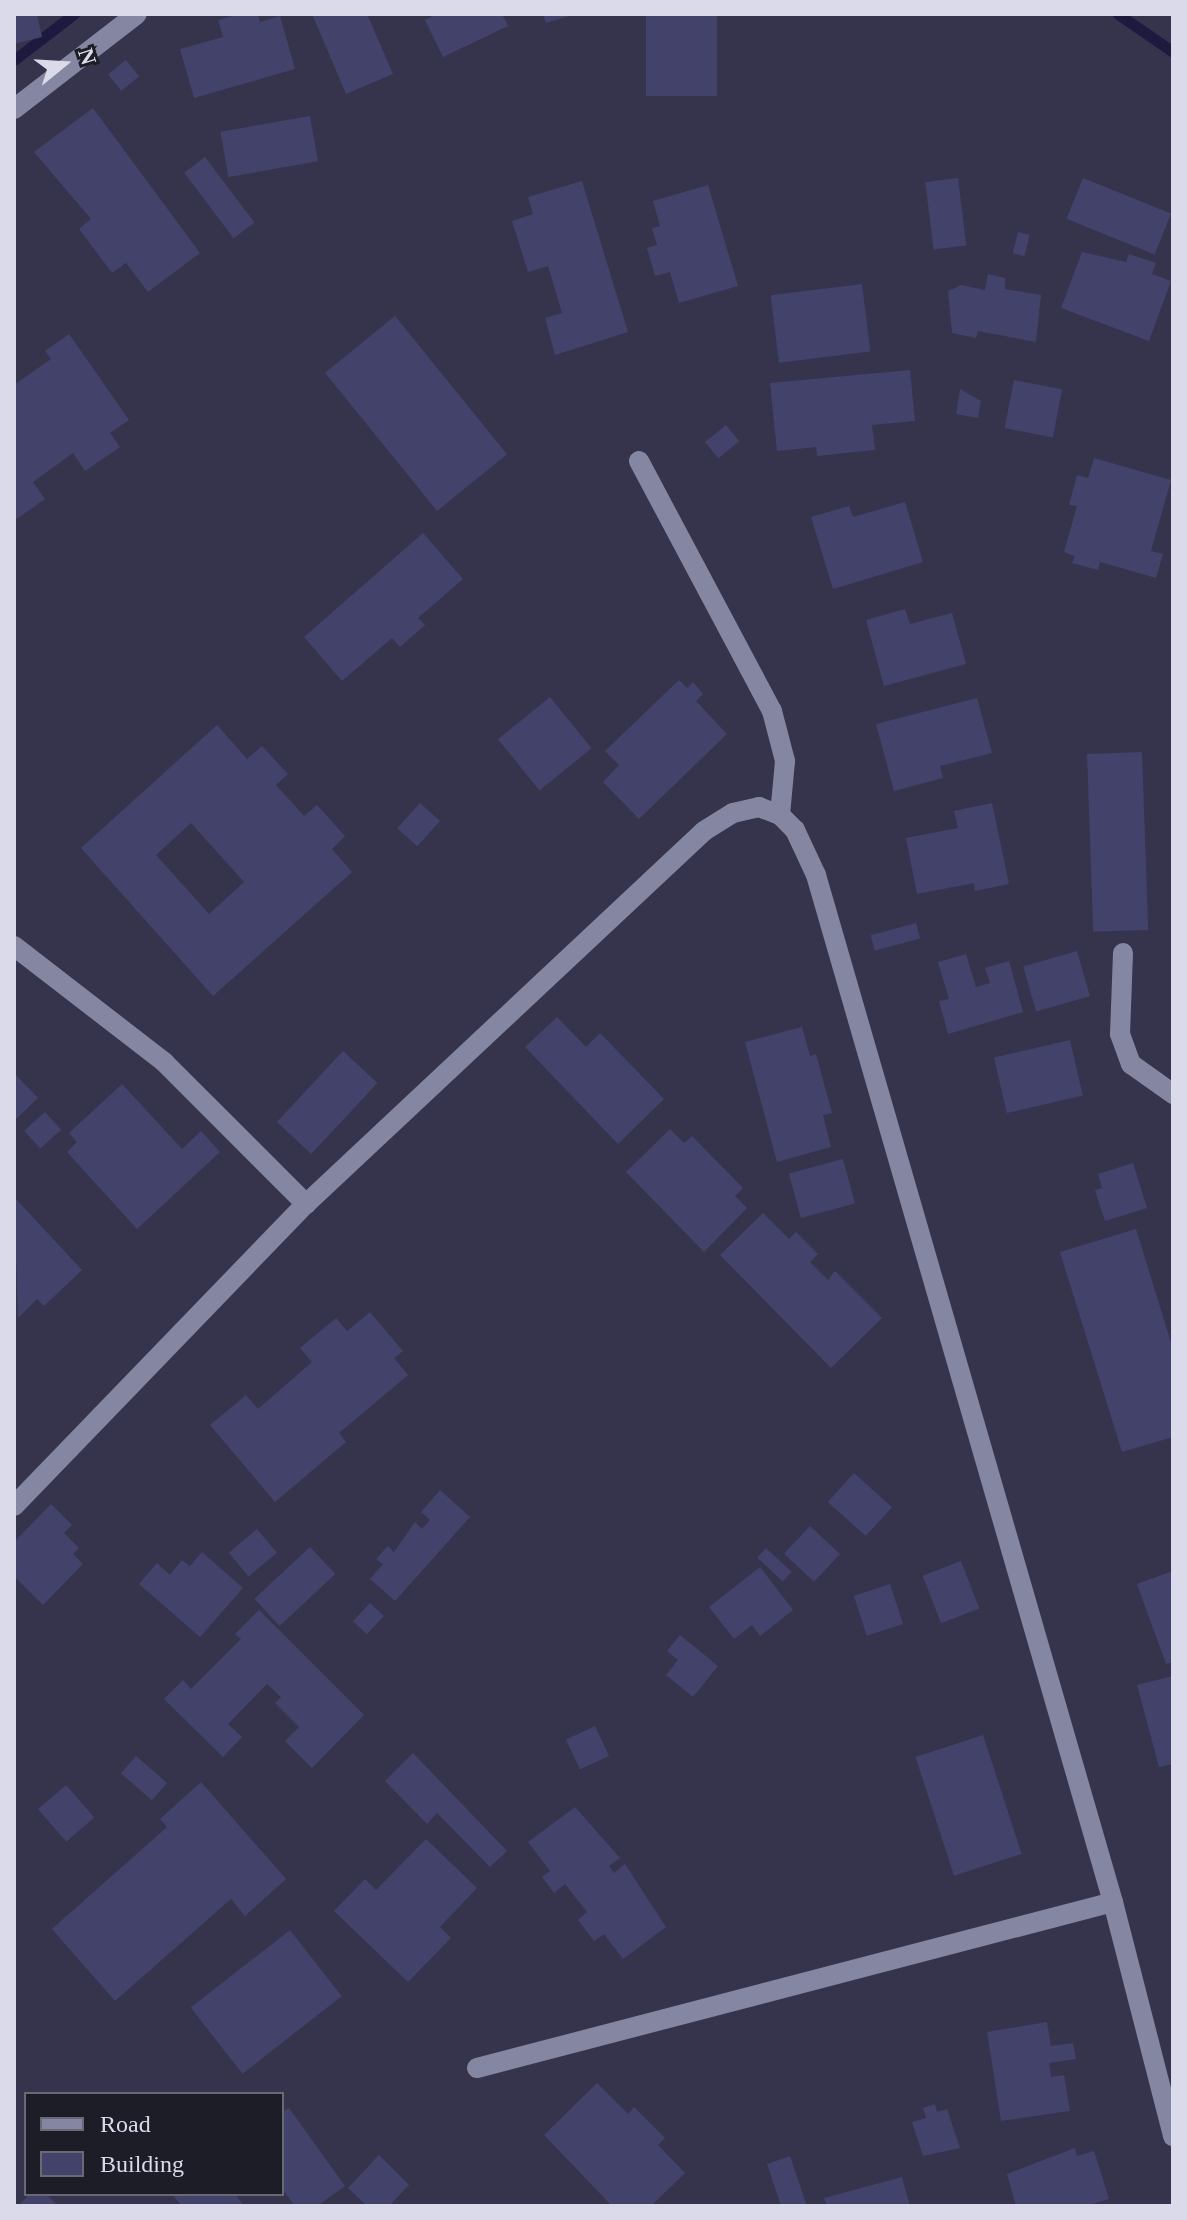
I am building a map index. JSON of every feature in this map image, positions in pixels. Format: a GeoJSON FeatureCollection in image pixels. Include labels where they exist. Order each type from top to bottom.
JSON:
{"type":"FeatureCollection","features":[{"type":"Feature","properties":{"kind":"street"},"geometry":{"type":"LineString","coordinates":[[14,109],[137,14]]}},
{"type":"Feature","properties":{"kind":"street"},"geometry":{"type":"LineString","coordinates":[[639,461],[772,711],[785,761],[780,815]]}},
{"type":"Feature","properties":{"kind":"street"},"geometry":{"type":"LineString","coordinates":[[14,1506],[306,1204],[704,831],[733,813],[759,807],[780,815],[795,830],[816,875],[1113,1902],[1173,2136]]}},
{"type":"Feature","properties":{"kind":"street"},"geometry":{"type":"LineString","coordinates":[[14,946],[164,1062],[306,1204]]}},
{"type":"Feature","properties":{"kind":"street"},"geometry":{"type":"LineString","coordinates":[[1123,953],[1120,1034],[1131,1064],[1173,1094]]}},
{"type":"Feature","properties":{"kind":"street"},"geometry":{"type":"LineString","coordinates":[[477,2068],[1113,1902]]}},
{"type":"Feature","properties":{"kind":"building"},"geometry":{"type":"Polygon","coordinates":[[[14,14],[37,14],[42,37],[14,44],[14,14]]]}},
{"type":"Feature","properties":{"kind":"building"},"geometry":{"type":"Polygon","coordinates":[[[240,14],[258,14],[260,22],[280,16],[295,69],[194,98],[180,49],[223,37],[218,20],[240,14]]]}},
{"type":"Feature","properties":{"kind":"building"},"geometry":{"type":"Polygon","coordinates":[[[312,14],[367,14],[393,74],[346,94],[312,14]]]}},
{"type":"Feature","properties":{"kind":"building"},"geometry":{"type":"Polygon","coordinates":[[[437,14],[502,14],[508,26],[443,57],[425,20],[437,14]]]}},
{"type":"Feature","properties":{"kind":"building"},"geometry":{"type":"Polygon","coordinates":[[[543,14],[572,14],[572,15],[546,23],[543,14]]]}},
{"type":"Feature","properties":{"kind":"building"},"geometry":{"type":"Polygon","coordinates":[[[646,14],[717,14],[717,96],[646,96],[646,14]]]}},
{"type":"Feature","properties":{"kind":"building"},"geometry":{"type":"Polygon","coordinates":[[[126,60],[139,76],[121,91],[108,74],[126,60]]]}},
{"type":"Feature","properties":{"kind":"building"},"geometry":{"type":"Polygon","coordinates":[[[93,108],[200,253],[148,292],[126,263],[112,273],[79,229],[91,219],[34,152],[93,108]]]}},
{"type":"Feature","properties":{"kind":"building"},"geometry":{"type":"Polygon","coordinates":[[[310,116],[318,161],[228,177],[220,132],[310,116]]]}},
{"type":"Feature","properties":{"kind":"building"},"geometry":{"type":"Polygon","coordinates":[[[205,157],[254,222],[234,238],[184,173],[205,157]]]}},
{"type":"Feature","properties":{"kind":"building"},"geometry":{"type":"Polygon","coordinates":[[[958,178],[966,245],[934,250],[925,182],[958,178]]]}},
{"type":"Feature","properties":{"kind":"building"},"geometry":{"type":"Polygon","coordinates":[[[1083,178],[1171,214],[1155,254],[1067,219],[1083,178]]]}},
{"type":"Feature","properties":{"kind":"building"},"geometry":{"type":"Polygon","coordinates":[[[582,181],[628,332],[555,355],[545,318],[562,313],[548,266],[528,272],[512,221],[533,214],[528,197],[582,181]]]}},
{"type":"Feature","properties":{"kind":"building"},"geometry":{"type":"Polygon","coordinates":[[[708,185],[738,286],[679,303],[670,272],[655,276],[647,248],[657,245],[652,228],[660,226],[653,201],[708,185]]]}},
{"type":"Feature","properties":{"kind":"building"},"geometry":{"type":"Polygon","coordinates":[[[1018,232],[1030,235],[1024,256],[1013,253],[1018,232]]]}},
{"type":"Feature","properties":{"kind":"building"},"geometry":{"type":"Polygon","coordinates":[[[1082,252],[1126,262],[1129,254],[1156,263],[1152,274],[1171,281],[1149,341],[1061,308],[1082,252]]]}},
{"type":"Feature","properties":{"kind":"building"},"geometry":{"type":"Polygon","coordinates":[[[988,274],[1005,278],[1005,289],[1041,295],[1036,342],[978,331],[976,338],[952,333],[948,291],[961,285],[985,290],[988,274]]]}},
{"type":"Feature","properties":{"kind":"building"},"geometry":{"type":"Polygon","coordinates":[[[862,284],[870,351],[779,363],[771,295],[862,284]]]}},
{"type":"Feature","properties":{"kind":"building"},"geometry":{"type":"Polygon","coordinates":[[[395,316],[507,454],[437,511],[325,373],[395,316]]]}},
{"type":"Feature","properties":{"kind":"building"},"geometry":{"type":"Polygon","coordinates":[[[69,334],[129,420],[110,433],[120,447],[85,471],[73,453],[33,482],[45,499],[14,521],[14,385],[51,359],[45,351],[69,334]]]}},
{"type":"Feature","properties":{"kind":"building"},"geometry":{"type":"Polygon","coordinates":[[[910,370],[915,421],[872,425],[875,450],[817,456],[816,447],[777,451],[770,383],[910,370]]]}},
{"type":"Feature","properties":{"kind":"building"},"geometry":{"type":"Polygon","coordinates":[[[1014,380],[1062,389],[1053,437],[1005,428],[1014,380]]]}},
{"type":"Feature","properties":{"kind":"building"},"geometry":{"type":"Polygon","coordinates":[[[960,389],[981,401],[978,418],[956,414],[960,389]]]}},
{"type":"Feature","properties":{"kind":"building"},"geometry":{"type":"Polygon","coordinates":[[[726,425],[739,441],[718,458],[705,442],[726,425]]]}},
{"type":"Feature","properties":{"kind":"building"},"geometry":{"type":"Polygon","coordinates":[[[1094,458],[1171,480],[1151,551],[1163,554],[1156,578],[1100,562],[1098,570],[1072,563],[1075,556],[1064,552],[1077,506],[1069,505],[1077,475],[1088,478],[1094,458]]]}},
{"type":"Feature","properties":{"kind":"building"},"geometry":{"type":"Polygon","coordinates":[[[905,502],[923,562],[833,589],[811,517],[849,506],[853,517],[905,502]]]}},
{"type":"Feature","properties":{"kind":"building"},"geometry":{"type":"Polygon","coordinates":[[[423,533],[463,579],[418,618],[425,625],[400,647],[392,638],[342,681],[304,637],[423,533]]]}},
{"type":"Feature","properties":{"kind":"building"},"geometry":{"type":"Polygon","coordinates":[[[905,609],[910,624],[952,613],[966,664],[884,686],[866,620],[905,609]]]}},
{"type":"Feature","properties":{"kind":"building"},"geometry":{"type":"Polygon","coordinates":[[[679,680],[687,688],[693,682],[703,694],[696,701],[727,734],[639,819],[603,782],[619,765],[605,751],[679,680]]]}},
{"type":"Feature","properties":{"kind":"building"},"geometry":{"type":"Polygon","coordinates":[[[550,697],[592,748],[539,790],[498,739],[550,697]]]}},
{"type":"Feature","properties":{"kind":"building"},"geometry":{"type":"Polygon","coordinates":[[[977,698],[992,753],[940,766],[943,778],[894,791],[876,724],[977,698]]]}},
{"type":"Feature","properties":{"kind":"building"},"geometry":{"type":"Polygon","coordinates":[[[217,725],[247,759],[262,746],[288,774],[276,785],[304,816],[317,805],[345,836],[332,849],[352,872],[213,996],[81,848],[217,725]],[[191,823],[156,855],[209,914],[244,882],[191,823]]]}},
{"type":"Feature","properties":{"kind":"building"},"geometry":{"type":"Polygon","coordinates":[[[1142,752],[1148,930],[1093,932],[1087,754],[1142,752]]]}},
{"type":"Feature","properties":{"kind":"building"},"geometry":{"type":"Polygon","coordinates":[[[420,803],[440,821],[417,846],[397,828],[420,803]]]}},
{"type":"Feature","properties":{"kind":"building"},"geometry":{"type":"Polygon","coordinates":[[[992,803],[1009,884],[975,891],[974,883],[917,894],[906,838],[958,828],[954,811],[992,803]]]}},
{"type":"Feature","properties":{"kind":"building"},"geometry":{"type":"Polygon","coordinates":[[[916,923],[920,938],[875,951],[871,935],[916,923]]]}},
{"type":"Feature","properties":{"kind":"building"},"geometry":{"type":"Polygon","coordinates":[[[1077,951],[1090,996],[1036,1012],[1023,966],[1077,951]]]}},
{"type":"Feature","properties":{"kind":"building"},"geometry":{"type":"Polygon","coordinates":[[[966,954],[976,987],[990,983],[985,968],[1009,961],[1023,1012],[948,1034],[939,1001],[949,999],[938,962],[966,954]]]}},
{"type":"Feature","properties":{"kind":"building"},"geometry":{"type":"Polygon","coordinates":[[[557,1017],[586,1047],[600,1033],[664,1099],[618,1144],[525,1047],[557,1017]]]}},
{"type":"Feature","properties":{"kind":"building"},"geometry":{"type":"Polygon","coordinates":[[[802,1027],[810,1056],[816,1054],[832,1113],[823,1115],[831,1147],[777,1162],[745,1042],[802,1027]]]}},
{"type":"Feature","properties":{"kind":"building"},"geometry":{"type":"Polygon","coordinates":[[[1070,1040],[1083,1096],[1007,1113],[994,1058],[1070,1040]]]}},
{"type":"Feature","properties":{"kind":"building"},"geometry":{"type":"Polygon","coordinates":[[[343,1051],[377,1083],[311,1154],[277,1122],[343,1051]]]}},
{"type":"Feature","properties":{"kind":"building"},"geometry":{"type":"Polygon","coordinates":[[[14,1073],[38,1098],[14,1121],[14,1073]]]}},
{"type":"Feature","properties":{"kind":"building"},"geometry":{"type":"Polygon","coordinates":[[[122,1084],[182,1149],[201,1131],[220,1152],[137,1229],[67,1152],[77,1142],[69,1133],[122,1084]]]}},
{"type":"Feature","properties":{"kind":"building"},"geometry":{"type":"Polygon","coordinates":[[[45,1112],[61,1130],[40,1149],[24,1131],[45,1112]]]}},
{"type":"Feature","properties":{"kind":"building"},"geometry":{"type":"Polygon","coordinates":[[[670,1129],[684,1143],[692,1136],[743,1188],[735,1196],[747,1208],[704,1252],[626,1172],[670,1129]]]}},
{"type":"Feature","properties":{"kind":"building"},"geometry":{"type":"Polygon","coordinates":[[[843,1159],[855,1203],[801,1218],[789,1173],[843,1159]]]}},
{"type":"Feature","properties":{"kind":"building"},"geometry":{"type":"Polygon","coordinates":[[[1133,1163],[1147,1208],[1105,1221],[1095,1190],[1102,1188],[1098,1174],[1133,1163]]]}},
{"type":"Feature","properties":{"kind":"building"},"geometry":{"type":"Polygon","coordinates":[[[14,1197],[82,1270],[44,1306],[37,1299],[18,1318],[14,1197]]]}},
{"type":"Feature","properties":{"kind":"building"},"geometry":{"type":"Polygon","coordinates":[[[763,1213],[789,1239],[796,1232],[818,1254],[810,1262],[828,1280],[835,1271],[882,1318],[831,1368],[720,1255],[763,1213]]]}},
{"type":"Feature","properties":{"kind":"building"},"geometry":{"type":"Polygon","coordinates":[[[1136,1229],[1173,1349],[1173,1437],[1122,1452],[1060,1252],[1136,1229]]]}},
{"type":"Feature","properties":{"kind":"building"},"geometry":{"type":"Polygon","coordinates":[[[370,1312],[403,1351],[394,1358],[408,1375],[339,1433],[346,1442],[275,1502],[210,1425],[246,1395],[258,1409],[312,1362],[300,1348],[336,1318],[347,1331],[370,1312]]]}},
{"type":"Feature","properties":{"kind":"building"},"geometry":{"type":"Polygon","coordinates":[[[854,1473],[892,1507],[866,1536],[828,1502],[854,1473]]]}},
{"type":"Feature","properties":{"kind":"building"},"geometry":{"type":"Polygon","coordinates":[[[440,1490],[470,1517],[395,1601],[370,1579],[383,1564],[376,1559],[388,1546],[394,1552],[415,1522],[422,1529],[430,1520],[421,1512],[440,1490]]]}},
{"type":"Feature","properties":{"kind":"building"},"geometry":{"type":"Polygon","coordinates":[[[51,1504],[72,1525],[64,1533],[79,1548],[73,1554],[83,1564],[43,1605],[14,1576],[14,1542],[51,1504]]]}},
{"type":"Feature","properties":{"kind":"building"},"geometry":{"type":"Polygon","coordinates":[[[810,1526],[840,1554],[814,1582],[784,1554],[810,1526]]]}},
{"type":"Feature","properties":{"kind":"building"},"geometry":{"type":"Polygon","coordinates":[[[257,1529],[277,1553],[249,1577],[229,1553],[257,1529]]]}},
{"type":"Feature","properties":{"kind":"building"},"geometry":{"type":"Polygon","coordinates":[[[310,1547],[335,1574],[280,1626],[254,1599],[310,1547]]]}},
{"type":"Feature","properties":{"kind":"building"},"geometry":{"type":"Polygon","coordinates":[[[766,1548],[792,1572],[783,1581],[757,1558],[766,1548]]]}},
{"type":"Feature","properties":{"kind":"building"},"geometry":{"type":"Polygon","coordinates":[[[202,1552],[243,1588],[200,1637],[139,1584],[157,1563],[170,1575],[182,1560],[190,1566],[202,1552]]]}},
{"type":"Feature","properties":{"kind":"building"},"geometry":{"type":"Polygon","coordinates":[[[961,1561],[979,1609],[941,1623],[923,1576],[961,1561]]]}},
{"type":"Feature","properties":{"kind":"building"},"geometry":{"type":"Polygon","coordinates":[[[760,1567],[793,1610],[760,1636],[752,1625],[734,1639],[709,1607],[760,1567]]]}},
{"type":"Feature","properties":{"kind":"building"},"geometry":{"type":"Polygon","coordinates":[[[1173,1571],[1173,1662],[1166,1664],[1137,1584],[1173,1571]]]}},
{"type":"Feature","properties":{"kind":"building"},"geometry":{"type":"Polygon","coordinates":[[[890,1584],[903,1624],[867,1636],[854,1596],[890,1584]]]}},
{"type":"Feature","properties":{"kind":"building"},"geometry":{"type":"Polygon","coordinates":[[[370,1603],[384,1616],[367,1634],[353,1621],[370,1603]]]}},
{"type":"Feature","properties":{"kind":"building"},"geometry":{"type":"Polygon","coordinates":[[[259,1610],[364,1715],[312,1768],[285,1741],[299,1727],[275,1703],[281,1697],[267,1684],[228,1724],[242,1737],[223,1757],[164,1699],[183,1680],[191,1689],[241,1639],[235,1634],[259,1610]]]}},
{"type":"Feature","properties":{"kind":"building"},"geometry":{"type":"Polygon","coordinates":[[[680,1635],[718,1666],[693,1697],[666,1675],[678,1660],[667,1651],[680,1635]]]}},
{"type":"Feature","properties":{"kind":"building"},"geometry":{"type":"Polygon","coordinates":[[[1173,1676],[1173,1764],[1159,1767],[1137,1685],[1173,1676]]]}},
{"type":"Feature","properties":{"kind":"building"},"geometry":{"type":"Polygon","coordinates":[[[595,1726],[609,1756],[580,1769],[566,1740],[595,1726]]]}},
{"type":"Feature","properties":{"kind":"building"},"geometry":{"type":"Polygon","coordinates":[[[983,1735],[1022,1854],[954,1876],[915,1757],[983,1735]]]}},
{"type":"Feature","properties":{"kind":"building"},"geometry":{"type":"Polygon","coordinates":[[[413,1753],[507,1851],[490,1867],[437,1813],[427,1824],[385,1781],[413,1753]]]}},
{"type":"Feature","properties":{"kind":"building"},"geometry":{"type":"Polygon","coordinates":[[[136,1756],[167,1783],[152,1800],[121,1773],[136,1756]]]}},
{"type":"Feature","properties":{"kind":"building"},"geometry":{"type":"Polygon","coordinates":[[[201,1782],[286,1879],[245,1916],[231,1899],[115,2001],[52,1929],[167,1827],[160,1819],[201,1782]]]}},
{"type":"Feature","properties":{"kind":"building"},"geometry":{"type":"Polygon","coordinates":[[[66,1785],[94,1817],[66,1842],[38,1809],[66,1785]]]}},
{"type":"Feature","properties":{"kind":"building"},"geometry":{"type":"Polygon","coordinates":[[[575,1807],[620,1858],[609,1866],[614,1873],[625,1864],[666,1927],[623,1959],[604,1934],[594,1941],[578,1920],[587,1912],[565,1884],[554,1893],[542,1877],[550,1871],[528,1842],[575,1807]]]}},
{"type":"Feature","properties":{"kind":"building"},"geometry":{"type":"Polygon","coordinates":[[[426,1839],[477,1888],[440,1927],[451,1938],[408,1982],[334,1911],[365,1879],[376,1890],[426,1839]]]}},
{"type":"Feature","properties":{"kind":"building"},"geometry":{"type":"Polygon","coordinates":[[[290,1930],[342,1996],[242,2074],[191,2008],[290,1930]]]}},
{"type":"Feature","properties":{"kind":"building"},"geometry":{"type":"Polygon","coordinates":[[[1047,2022],[1051,2046],[1073,2043],[1076,2059],[1049,2063],[1051,2077],[1064,2075],[1070,2111],[1001,2121],[987,2032],[1047,2022]]]}},
{"type":"Feature","properties":{"kind":"building"},"geometry":{"type":"Polygon","coordinates":[[[597,2083],[628,2114],[634,2107],[665,2138],[658,2145],[685,2173],[651,2206],[612,2206],[544,2135],[597,2083]]]}},
{"type":"Feature","properties":{"kind":"building"},"geometry":{"type":"Polygon","coordinates":[[[935,2104],[937,2112],[947,2109],[960,2148],[923,2156],[912,2122],[926,2118],[923,2108],[935,2104]]]}},
{"type":"Feature","properties":{"kind":"building"},"geometry":{"type":"Polygon","coordinates":[[[289,2108],[345,2186],[317,2206],[295,2206],[284,2192],[284,2111],[289,2108]]]}},
{"type":"Feature","properties":{"kind":"building"},"geometry":{"type":"Polygon","coordinates":[[[1075,2148],[1077,2156],[1094,2151],[1109,2199],[1085,2206],[1016,2206],[1007,2174],[1075,2148]]]}},
{"type":"Feature","properties":{"kind":"building"},"geometry":{"type":"Polygon","coordinates":[[[379,2155],[409,2185],[389,2206],[367,2206],[348,2188],[379,2155]]]}},
{"type":"Feature","properties":{"kind":"building"},"geometry":{"type":"Polygon","coordinates":[[[790,2156],[807,2206],[781,2206],[767,2164],[790,2156]]]}},
{"type":"Feature","properties":{"kind":"building"},"geometry":{"type":"Polygon","coordinates":[[[902,2177],[910,2206],[827,2206],[824,2198],[902,2177]]]}},
{"type":"Feature","properties":{"kind":"building"},"geometry":{"type":"Polygon","coordinates":[[[28,2196],[48,2196],[58,2206],[18,2206],[28,2196]]]}},
{"type":"Feature","properties":{"kind":"building"},"geometry":{"type":"Polygon","coordinates":[[[174,2196],[236,2196],[244,2206],[182,2206],[174,2196]]]}},
{"type":"Feature","properties":{"kind":"waterway"},"geometry":{"type":"LineString","coordinates":[[14,60],[74,14]]}},
{"type":"Feature","properties":{"kind":"waterway"},"geometry":{"type":"LineString","coordinates":[[1118,14],[1173,52]]}}]}
